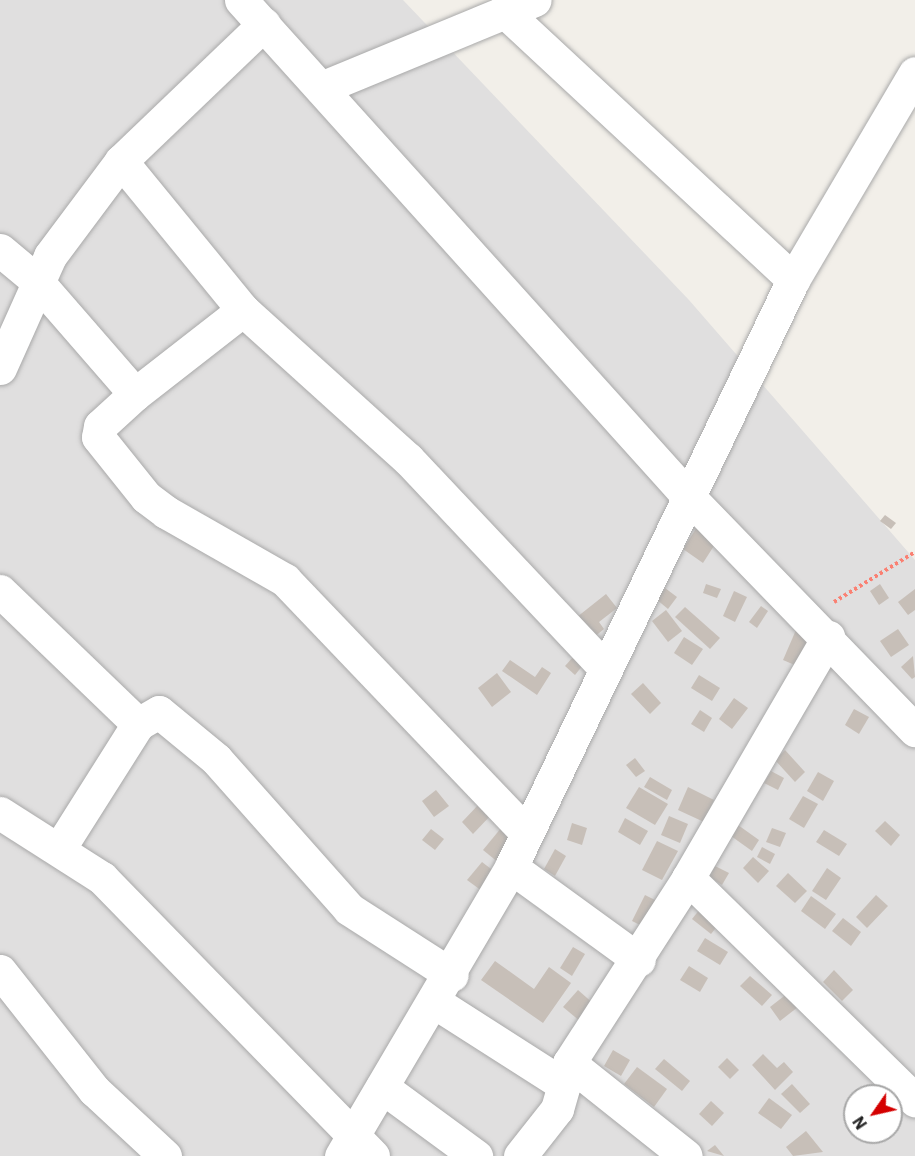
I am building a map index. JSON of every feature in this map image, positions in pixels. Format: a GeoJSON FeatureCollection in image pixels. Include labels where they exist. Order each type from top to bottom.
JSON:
{"type":"FeatureCollection","features":[{"type":"Feature","properties":{"kind":"street"},"geometry":{"type":"LineString","coordinates":[[241,0],[686,494],[818,627],[915,730]]}},
{"type":"Feature","properties":{"kind":"street"},"geometry":{"type":"LineString","coordinates":[[321,88],[535,0]]}},
{"type":"Feature","properties":{"kind":"street"},"geometry":{"type":"LineString","coordinates":[[504,11],[793,280]]}},
{"type":"Feature","properties":{"kind":"street"},"geometry":{"type":"LineString","coordinates":[[0,368],[36,280],[122,161],[264,24]]}},
{"type":"Feature","properties":{"kind":"street"},"geometry":{"type":"LineString","coordinates":[[0,813],[60,849],[102,878],[356,1150],[382,1087],[436,1003],[511,867],[603,666],[793,280],[915,74]]}},
{"type":"Feature","properties":{"kind":"street"},"geometry":{"type":"LineString","coordinates":[[122,161],[243,310],[408,459],[603,666]]}},
{"type":"Feature","properties":{"kind":"street"},"geometry":{"type":"LineString","coordinates":[[0,250],[36,280],[135,394]]}},
{"type":"Feature","properties":{"kind":"street"},"geometry":{"type":"LineString","coordinates":[[243,310],[135,394],[96,433],[146,496],[211,540],[285,580],[526,832]]}},
{"type":"Feature","properties":{"kind":"street"},"geometry":{"type":"LineString","coordinates":[[0,591],[138,724]]}},
{"type":"Feature","properties":{"kind":"street"},"geometry":{"type":"LineString","coordinates":[[520,1156],[556,1109],[567,1074],[639,960],[687,878],[818,627]]}},
{"type":"Feature","properties":{"kind":"street"},"geometry":{"type":"LineString","coordinates":[[60,849],[138,724],[159,712],[172,717],[349,909],[452,975]]}},
{"type":"Feature","properties":{"kind":"street"},"geometry":{"type":"LineString","coordinates":[[511,867],[639,960]]}},
{"type":"Feature","properties":{"kind":"street"},"geometry":{"type":"LineString","coordinates":[[687,878],[915,1100]]}},
{"type":"Feature","properties":{"kind":"street"},"geometry":{"type":"LineString","coordinates":[[2,978],[94,1090],[165,1156]]}},
{"type":"Feature","properties":{"kind":"street"},"geometry":{"type":"LineString","coordinates":[[436,1003],[567,1074],[686,1156]]}},
{"type":"Feature","properties":{"kind":"street"},"geometry":{"type":"LineString","coordinates":[[382,1087],[476,1156]]}},
{"type":"Feature","properties":{"kind":"path"},"geometry":{"type":"LineString","coordinates":[[818,627],[915,552]]}},
{"type":"Feature","properties":{"kind":"shaded area"},"geometry":{"type":"Polygon","coordinates":[[[0,0],[403,0],[689,300],[915,560],[915,1156],[0,1156],[0,0]]]}},
{"type":"Feature","properties":{"kind":"building"},"geometry":{"type":"Polygon","coordinates":[[[885,515],[896,523],[891,529],[880,521],[885,515]]]}},
{"type":"Feature","properties":{"kind":"building"},"geometry":{"type":"Polygon","coordinates":[[[699,524],[719,538],[703,563],[683,549],[699,524]]]}},
{"type":"Feature","properties":{"kind":"building"},"geometry":{"type":"Polygon","coordinates":[[[706,584],[721,589],[717,598],[703,593],[706,584]]]}},
{"type":"Feature","properties":{"kind":"building"},"geometry":{"type":"Polygon","coordinates":[[[880,584],[889,598],[879,605],[870,591],[880,584]]]}},
{"type":"Feature","properties":{"kind":"building"},"geometry":{"type":"Polygon","coordinates":[[[665,588],[677,597],[668,609],[656,599],[665,588]]]}},
{"type":"Feature","properties":{"kind":"building"},"geometry":{"type":"Polygon","coordinates":[[[915,589],[915,610],[908,615],[898,602],[915,589]]]}},
{"type":"Feature","properties":{"kind":"building"},"geometry":{"type":"Polygon","coordinates":[[[734,591],[747,597],[735,622],[723,616],[734,591]]]}},
{"type":"Feature","properties":{"kind":"building"},"geometry":{"type":"Polygon","coordinates":[[[606,594],[617,608],[599,622],[604,629],[593,638],[577,617],[606,594]]]}},
{"type":"Feature","properties":{"kind":"building"},"geometry":{"type":"Polygon","coordinates":[[[761,606],[768,611],[757,628],[749,622],[761,606]]]}},
{"type":"Feature","properties":{"kind":"building"},"geometry":{"type":"Polygon","coordinates":[[[685,607],[720,638],[710,649],[675,617],[685,607]]]}},
{"type":"Feature","properties":{"kind":"building"},"geometry":{"type":"Polygon","coordinates":[[[666,610],[682,631],[668,642],[652,621],[666,610]]]}},
{"type":"Feature","properties":{"kind":"building"},"geometry":{"type":"Polygon","coordinates":[[[898,629],[909,645],[891,657],[880,641],[898,629]]]}},
{"type":"Feature","properties":{"kind":"building"},"geometry":{"type":"Polygon","coordinates":[[[796,630],[810,637],[797,666],[783,660],[796,630]]]}},
{"type":"Feature","properties":{"kind":"building"},"geometry":{"type":"Polygon","coordinates":[[[684,637],[703,649],[692,665],[674,653],[684,637]]]}},
{"type":"Feature","properties":{"kind":"building"},"geometry":{"type":"Polygon","coordinates":[[[913,656],[915,677],[912,679],[901,667],[913,656]]]}},
{"type":"Feature","properties":{"kind":"building"},"geometry":{"type":"Polygon","coordinates":[[[573,657],[583,665],[575,675],[565,666],[573,657]]]}},
{"type":"Feature","properties":{"kind":"building"},"geometry":{"type":"Polygon","coordinates":[[[510,660],[535,677],[542,667],[551,673],[537,695],[502,671],[510,660]]]}},
{"type":"Feature","properties":{"kind":"building"},"geometry":{"type":"Polygon","coordinates":[[[497,673],[511,692],[492,707],[478,688],[497,673]]]}},
{"type":"Feature","properties":{"kind":"building"},"geometry":{"type":"Polygon","coordinates":[[[699,675],[720,688],[712,701],[691,688],[699,675]]]}},
{"type":"Feature","properties":{"kind":"building"},"geometry":{"type":"Polygon","coordinates":[[[643,683],[661,703],[650,714],[631,694],[643,683]]]}},
{"type":"Feature","properties":{"kind":"building"},"geometry":{"type":"Polygon","coordinates":[[[734,698],[748,708],[732,729],[719,719],[734,698]]]}},
{"type":"Feature","properties":{"kind":"building"},"geometry":{"type":"Polygon","coordinates":[[[854,709],[869,717],[859,734],[845,725],[854,709]]]}},
{"type":"Feature","properties":{"kind":"building"},"geometry":{"type":"Polygon","coordinates":[[[700,710],[712,718],[704,732],[691,724],[700,710]]]}},
{"type":"Feature","properties":{"kind":"building"},"geometry":{"type":"Polygon","coordinates":[[[785,750],[805,772],[795,782],[775,760],[785,750]]]}},
{"type":"Feature","properties":{"kind":"building"},"geometry":{"type":"Polygon","coordinates":[[[635,758],[645,771],[636,777],[626,765],[635,758]]]}},
{"type":"Feature","properties":{"kind":"building"},"geometry":{"type":"Polygon","coordinates":[[[771,771],[784,778],[778,790],[764,783],[771,771]]]}},
{"type":"Feature","properties":{"kind":"building"},"geometry":{"type":"Polygon","coordinates":[[[818,772],[834,781],[823,801],[807,791],[818,772]]]}},
{"type":"Feature","properties":{"kind":"building"},"geometry":{"type":"Polygon","coordinates":[[[650,777],[672,790],[667,800],[644,787],[650,777]]]}},
{"type":"Feature","properties":{"kind":"building"},"geometry":{"type":"Polygon","coordinates":[[[639,787],[668,804],[655,825],[626,808],[639,787]]]}},
{"type":"Feature","properties":{"kind":"building"},"geometry":{"type":"Polygon","coordinates":[[[688,787],[714,800],[704,822],[678,810],[688,787]]]}},
{"type":"Feature","properties":{"kind":"building"},"geometry":{"type":"Polygon","coordinates":[[[436,790],[449,806],[434,817],[422,801],[436,790]]]}},
{"type":"Feature","properties":{"kind":"building"},"geometry":{"type":"Polygon","coordinates":[[[803,796],[818,804],[804,828],[789,819],[803,796]]]}},
{"type":"Feature","properties":{"kind":"building"},"geometry":{"type":"Polygon","coordinates":[[[480,803],[492,814],[473,834],[462,822],[480,803]]]}},
{"type":"Feature","properties":{"kind":"building"},"geometry":{"type":"Polygon","coordinates":[[[669,816],[688,824],[680,843],[661,835],[669,816]]]}},
{"type":"Feature","properties":{"kind":"building"},"geometry":{"type":"Polygon","coordinates":[[[625,818],[648,831],[640,845],[618,832],[625,818]]]}},
{"type":"Feature","properties":{"kind":"building"},"geometry":{"type":"Polygon","coordinates":[[[885,821],[900,835],[891,846],[875,831],[885,821]]]}},
{"type":"Feature","properties":{"kind":"building"},"geometry":{"type":"Polygon","coordinates":[[[506,822],[521,834],[499,863],[483,850],[506,822]]]}},
{"type":"Feature","properties":{"kind":"building"},"geometry":{"type":"Polygon","coordinates":[[[572,823],[587,828],[582,845],[567,840],[572,823]]]}},
{"type":"Feature","properties":{"kind":"building"},"geometry":{"type":"Polygon","coordinates":[[[738,825],[759,840],[752,851],[731,836],[738,825]]]}},
{"type":"Feature","properties":{"kind":"building"},"geometry":{"type":"Polygon","coordinates":[[[772,828],[786,833],[780,847],[766,842],[772,828]]]}},
{"type":"Feature","properties":{"kind":"building"},"geometry":{"type":"Polygon","coordinates":[[[431,829],[444,839],[435,850],[422,840],[431,829]]]}},
{"type":"Feature","properties":{"kind":"building"},"geometry":{"type":"Polygon","coordinates":[[[824,830],[847,844],[839,856],[816,842],[824,830]]]}},
{"type":"Feature","properties":{"kind":"building"},"geometry":{"type":"Polygon","coordinates":[[[657,841],[678,851],[662,880],[642,870],[657,841]]]}},
{"type":"Feature","properties":{"kind":"building"},"geometry":{"type":"Polygon","coordinates":[[[762,847],[775,854],[770,864],[757,857],[762,847]]]}},
{"type":"Feature","properties":{"kind":"building"},"geometry":{"type":"Polygon","coordinates":[[[555,849],[566,856],[555,876],[544,869],[555,849]]]}},
{"type":"Feature","properties":{"kind":"building"},"geometry":{"type":"Polygon","coordinates":[[[753,857],[769,871],[758,883],[743,868],[753,857]]]}},
{"type":"Feature","properties":{"kind":"building"},"geometry":{"type":"Polygon","coordinates":[[[482,862],[495,872],[482,891],[467,880],[482,862]]]}},
{"type":"Feature","properties":{"kind":"building"},"geometry":{"type":"Polygon","coordinates":[[[715,866],[729,873],[722,885],[709,877],[715,866]]]}},
{"type":"Feature","properties":{"kind":"building"},"geometry":{"type":"Polygon","coordinates":[[[827,868],[841,878],[826,900],[812,891],[827,868]]]}},
{"type":"Feature","properties":{"kind":"building"},"geometry":{"type":"Polygon","coordinates":[[[788,873],[807,891],[795,903],[776,886],[788,873]]]}},
{"type":"Feature","properties":{"kind":"building"},"geometry":{"type":"Polygon","coordinates":[[[645,895],[663,904],[650,930],[632,921],[645,895]]]}},
{"type":"Feature","properties":{"kind":"building"},"geometry":{"type":"Polygon","coordinates":[[[876,895],[888,906],[867,928],[856,917],[876,895]]]}},
{"type":"Feature","properties":{"kind":"building"},"geometry":{"type":"Polygon","coordinates":[[[811,896],[836,914],[825,929],[801,911],[811,896]]]}},
{"type":"Feature","properties":{"kind":"building"},"geometry":{"type":"Polygon","coordinates":[[[700,909],[719,924],[711,934],[692,919],[700,909]]]}},
{"type":"Feature","properties":{"kind":"building"},"geometry":{"type":"Polygon","coordinates":[[[843,918],[861,932],[851,946],[832,931],[843,918]]]}},
{"type":"Feature","properties":{"kind":"building"},"geometry":{"type":"Polygon","coordinates":[[[705,938],[728,952],[720,965],[697,951],[705,938]]]}},
{"type":"Feature","properties":{"kind":"building"},"geometry":{"type":"Polygon","coordinates":[[[573,947],[585,954],[572,976],[560,968],[573,947]]]}},
{"type":"Feature","properties":{"kind":"building"},"geometry":{"type":"Polygon","coordinates":[[[495,961],[534,989],[549,967],[571,983],[543,1023],[481,980],[495,961]]]}},
{"type":"Feature","properties":{"kind":"building"},"geometry":{"type":"Polygon","coordinates":[[[689,966],[708,978],[700,992],[680,980],[689,966]]]}},
{"type":"Feature","properties":{"kind":"building"},"geometry":{"type":"Polygon","coordinates":[[[834,970],[853,990],[842,1001],[823,982],[834,970]]]}},
{"type":"Feature","properties":{"kind":"building"},"geometry":{"type":"Polygon","coordinates":[[[750,976],[772,995],[762,1006],[740,986],[750,976]]]}},
{"type":"Feature","properties":{"kind":"building"},"geometry":{"type":"Polygon","coordinates":[[[578,990],[595,1005],[581,1022],[563,1007],[578,990]]]}},
{"type":"Feature","properties":{"kind":"building"},"geometry":{"type":"Polygon","coordinates":[[[788,993],[798,1007],[780,1021],[770,1007],[788,993]]]}},
{"type":"Feature","properties":{"kind":"building"},"geometry":{"type":"Polygon","coordinates":[[[613,1050],[630,1060],[621,1076],[604,1066],[613,1050]]]}},
{"type":"Feature","properties":{"kind":"building"},"geometry":{"type":"Polygon","coordinates":[[[763,1054],[777,1068],[784,1062],[793,1072],[775,1090],[752,1065],[763,1054]]]}},
{"type":"Feature","properties":{"kind":"building"},"geometry":{"type":"Polygon","coordinates":[[[727,1058],[739,1070],[730,1079],[718,1067],[727,1058]]]}},
{"type":"Feature","properties":{"kind":"building"},"geometry":{"type":"Polygon","coordinates":[[[664,1059],[690,1081],[682,1091],[655,1069],[664,1059]]]}},
{"type":"Feature","properties":{"kind":"building"},"geometry":{"type":"Polygon","coordinates":[[[637,1067],[667,1089],[654,1107],[624,1084],[637,1067]]]}},
{"type":"Feature","properties":{"kind":"building"},"geometry":{"type":"Polygon","coordinates":[[[792,1084],[810,1104],[800,1113],[781,1094],[792,1084]]]}},
{"type":"Feature","properties":{"kind":"building"},"geometry":{"type":"Polygon","coordinates":[[[769,1098],[792,1115],[781,1129],[758,1113],[769,1098]]]}},
{"type":"Feature","properties":{"kind":"building"},"geometry":{"type":"Polygon","coordinates":[[[711,1101],[724,1113],[712,1126],[699,1114],[711,1101]]]}},
{"type":"Feature","properties":{"kind":"building"},"geometry":{"type":"Polygon","coordinates":[[[806,1131],[823,1152],[793,1156],[786,1147],[806,1131]]]}},
{"type":"Feature","properties":{"kind":"building"},"geometry":{"type":"Polygon","coordinates":[[[715,1145],[724,1156],[707,1151],[715,1145]]]}}]}
